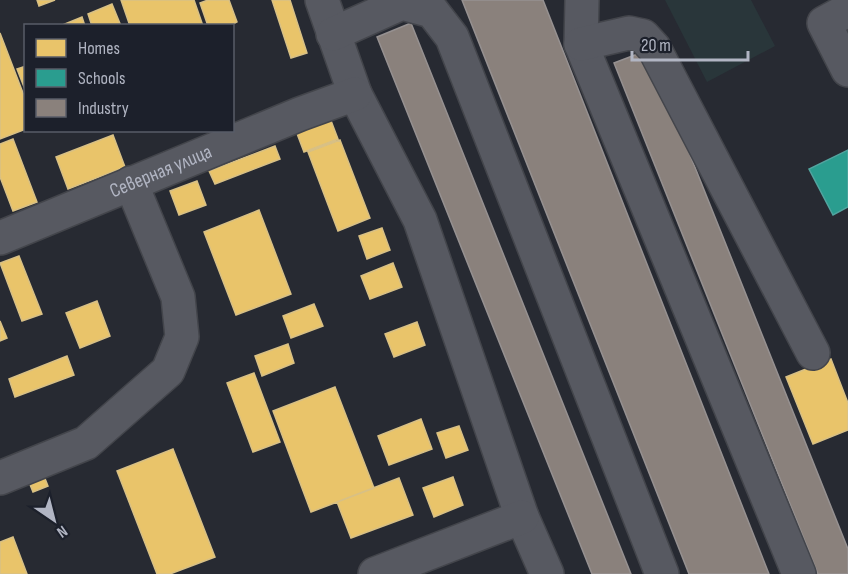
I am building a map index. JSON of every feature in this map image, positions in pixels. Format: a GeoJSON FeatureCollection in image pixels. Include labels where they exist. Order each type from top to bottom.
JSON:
{"type":"FeatureCollection","features":[{"type":"Feature","properties":{"kind":"street"},"geometry":{"type":"LineString","coordinates":[[322,0],[355,94],[420,220],[522,517],[547,574]]}},
{"type":"Feature","properties":{"kind":"street"},"geometry":{"type":"LineString","coordinates":[[582,0],[581,44],[799,574]]}},
{"type":"Feature","properties":{"kind":"street"},"geometry":{"type":"LineString","coordinates":[[333,34],[402,3],[432,11],[452,37],[662,574]]}},
{"type":"Feature","properties":{"kind":"street"},"geometry":{"type":"LineString","coordinates":[[848,10],[824,23],[848,70]]}},
{"type":"Feature","properties":{"kind":"street"},"geometry":{"type":"LineString","coordinates":[[581,44],[629,33],[643,36],[654,48],[813,353]]}},
{"type":"Feature","properties":{"kind":"street","name":"Северная улица"},"geometry":{"type":"LineString","coordinates":[[0,238],[300,114],[355,94]]}},
{"type":"Feature","properties":{"kind":"street"},"geometry":{"type":"LineString","coordinates":[[0,478],[87,443],[168,370],[182,336],[178,297],[131,183]]}},
{"type":"Feature","properties":{"kind":"street"},"geometry":{"type":"LineString","coordinates":[[375,574],[522,517]]}},
{"type":"Feature","properties":{"kind":"shaded area"},"geometry":{"type":"Polygon","coordinates":[[[665,0],[751,0],[775,46],[707,82],[665,0]]]}},
{"type":"Feature","properties":{"kind":"building: Homes"},"geometry":{"type":"Polygon","coordinates":[[[37,0],[55,0],[39,6],[37,0]]]}},
{"type":"Feature","properties":{"kind":"building: Homes"},"geometry":{"type":"Polygon","coordinates":[[[121,0],[194,0],[202,24],[129,24],[121,0]]]}},
{"type":"Feature","properties":{"kind":"building: Homes"},"geometry":{"type":"Polygon","coordinates":[[[208,0],[229,0],[237,22],[207,24],[200,3],[208,0]]]}},
{"type":"Feature","properties":{"kind":"building: Homes"},"geometry":{"type":"Polygon","coordinates":[[[272,0],[290,0],[307,53],[291,58],[272,0]]]}},
{"type":"Feature","properties":{"kind":"building: Homes"},"geometry":{"type":"Polygon","coordinates":[[[112,4],[120,24],[91,24],[88,14],[112,4]]]}},
{"type":"Feature","properties":{"kind":"building: Homes"},"geometry":{"type":"Polygon","coordinates":[[[82,17],[84,24],[65,24],[82,17]]]}},
{"type":"Feature","properties":{"kind":"building: Homes"},"geometry":{"type":"Polygon","coordinates":[[[0,33],[24,96],[24,130],[0,139],[0,33]]]}},
{"type":"Feature","properties":{"kind":"building: Homes"},"geometry":{"type":"Polygon","coordinates":[[[24,67],[24,87],[17,69],[24,67]]]}},
{"type":"Feature","properties":{"kind":"building: Homes"},"geometry":{"type":"Polygon","coordinates":[[[330,118],[338,139],[304,152],[296,131],[330,118]]]}},
{"type":"Feature","properties":{"kind":"building: Homes"},"geometry":{"type":"Polygon","coordinates":[[[113,135],[125,167],[68,189],[56,157],[113,135]]]}},
{"type":"Feature","properties":{"kind":"building: Homes"},"geometry":{"type":"Polygon","coordinates":[[[13,139],[37,202],[13,211],[0,177],[0,144],[13,139]]]}},
{"type":"Feature","properties":{"kind":"building: Homes"},"geometry":{"type":"Polygon","coordinates":[[[340,140],[370,218],[338,231],[308,152],[340,140]]]}},
{"type":"Feature","properties":{"kind":"building: Homes"},"geometry":{"type":"Polygon","coordinates":[[[275,146],[280,159],[215,184],[209,171],[275,146]]]}},
{"type":"Feature","properties":{"kind":"building: Homes"},"geometry":{"type":"Polygon","coordinates":[[[197,181],[206,205],[179,215],[170,191],[197,181]]]}},
{"type":"Feature","properties":{"kind":"building: Homes"},"geometry":{"type":"Polygon","coordinates":[[[259,210],[291,294],[236,315],[204,232],[259,210]]]}},
{"type":"Feature","properties":{"kind":"building: Homes"},"geometry":{"type":"Polygon","coordinates":[[[382,228],[390,250],[367,259],[359,236],[382,228]]]}},
{"type":"Feature","properties":{"kind":"building: Homes"},"geometry":{"type":"Polygon","coordinates":[[[19,256],[42,314],[22,321],[0,263],[19,256]]]}},
{"type":"Feature","properties":{"kind":"building: Homes"},"geometry":{"type":"Polygon","coordinates":[[[393,263],[402,287],[370,299],[361,276],[393,263]]]}},
{"type":"Feature","properties":{"kind":"building: Homes"},"geometry":{"type":"Polygon","coordinates":[[[97,301],[110,336],[80,348],[66,313],[97,301]]]}},
{"type":"Feature","properties":{"kind":"building: Homes"},"geometry":{"type":"Polygon","coordinates":[[[314,304],[323,326],[291,338],[283,316],[314,304]]]}},
{"type":"Feature","properties":{"kind":"building: Homes"},"geometry":{"type":"Polygon","coordinates":[[[0,321],[7,338],[0,341],[0,321]]]}},
{"type":"Feature","properties":{"kind":"building: Homes"},"geometry":{"type":"Polygon","coordinates":[[[417,322],[425,345],[394,357],[385,334],[417,322]]]}},
{"type":"Feature","properties":{"kind":"building: Homes"},"geometry":{"type":"Polygon","coordinates":[[[288,344],[294,363],[262,376],[255,356],[288,344]]]}},
{"type":"Feature","properties":{"kind":"building: Homes"},"geometry":{"type":"Polygon","coordinates":[[[67,356],[74,375],[15,397],[9,379],[67,356]]]}},
{"type":"Feature","properties":{"kind":"building: Homes"},"geometry":{"type":"Polygon","coordinates":[[[831,359],[848,403],[848,430],[813,444],[786,377],[831,359]]]}},
{"type":"Feature","properties":{"kind":"building: Homes"},"geometry":{"type":"Polygon","coordinates":[[[254,373],[280,442],[253,452],[227,383],[254,373]]]}},
{"type":"Feature","properties":{"kind":"building: Homes"},"geometry":{"type":"Polygon","coordinates":[[[335,387],[374,488],[311,512],[273,411],[335,387]]]}},
{"type":"Feature","properties":{"kind":"building: Homes"},"geometry":{"type":"Polygon","coordinates":[[[421,419],[432,449],[389,465],[378,436],[421,419]]]}},
{"type":"Feature","properties":{"kind":"building: Homes"},"geometry":{"type":"Polygon","coordinates":[[[459,426],[468,450],[446,458],[437,433],[459,426]]]}},
{"type":"Feature","properties":{"kind":"building: Homes"},"geometry":{"type":"Polygon","coordinates":[[[173,449],[215,557],[170,574],[157,574],[117,471],[173,449]]]}},
{"type":"Feature","properties":{"kind":"building: Homes"},"geometry":{"type":"Polygon","coordinates":[[[40,466],[48,486],[33,492],[25,472],[40,466]]]}},
{"type":"Feature","properties":{"kind":"building: Homes"},"geometry":{"type":"Polygon","coordinates":[[[453,477],[463,505],[434,517],[423,488],[453,477]]]}},
{"type":"Feature","properties":{"kind":"building: Homes"},"geometry":{"type":"Polygon","coordinates":[[[399,478],[413,515],[351,538],[337,502],[399,478]]]}},
{"type":"Feature","properties":{"kind":"building: Homes"},"geometry":{"type":"Polygon","coordinates":[[[13,537],[27,574],[0,574],[0,542],[13,537]]]}},
{"type":"Feature","properties":{"kind":"building: Schools"},"geometry":{"type":"Polygon","coordinates":[[[848,150],[848,207],[833,215],[809,169],[848,150]]]}},
{"type":"Feature","properties":{"kind":"building: Industry"},"geometry":{"type":"Polygon","coordinates":[[[462,0],[543,0],[769,574],[689,574],[462,0]]]}},
{"type":"Feature","properties":{"kind":"building: Industry"},"geometry":{"type":"Polygon","coordinates":[[[411,23],[631,574],[592,574],[377,37],[411,23]]]}},
{"type":"Feature","properties":{"kind":"building: Industry"},"geometry":{"type":"Polygon","coordinates":[[[648,50],[848,549],[848,574],[818,574],[614,63],[648,50]]]}}]}
